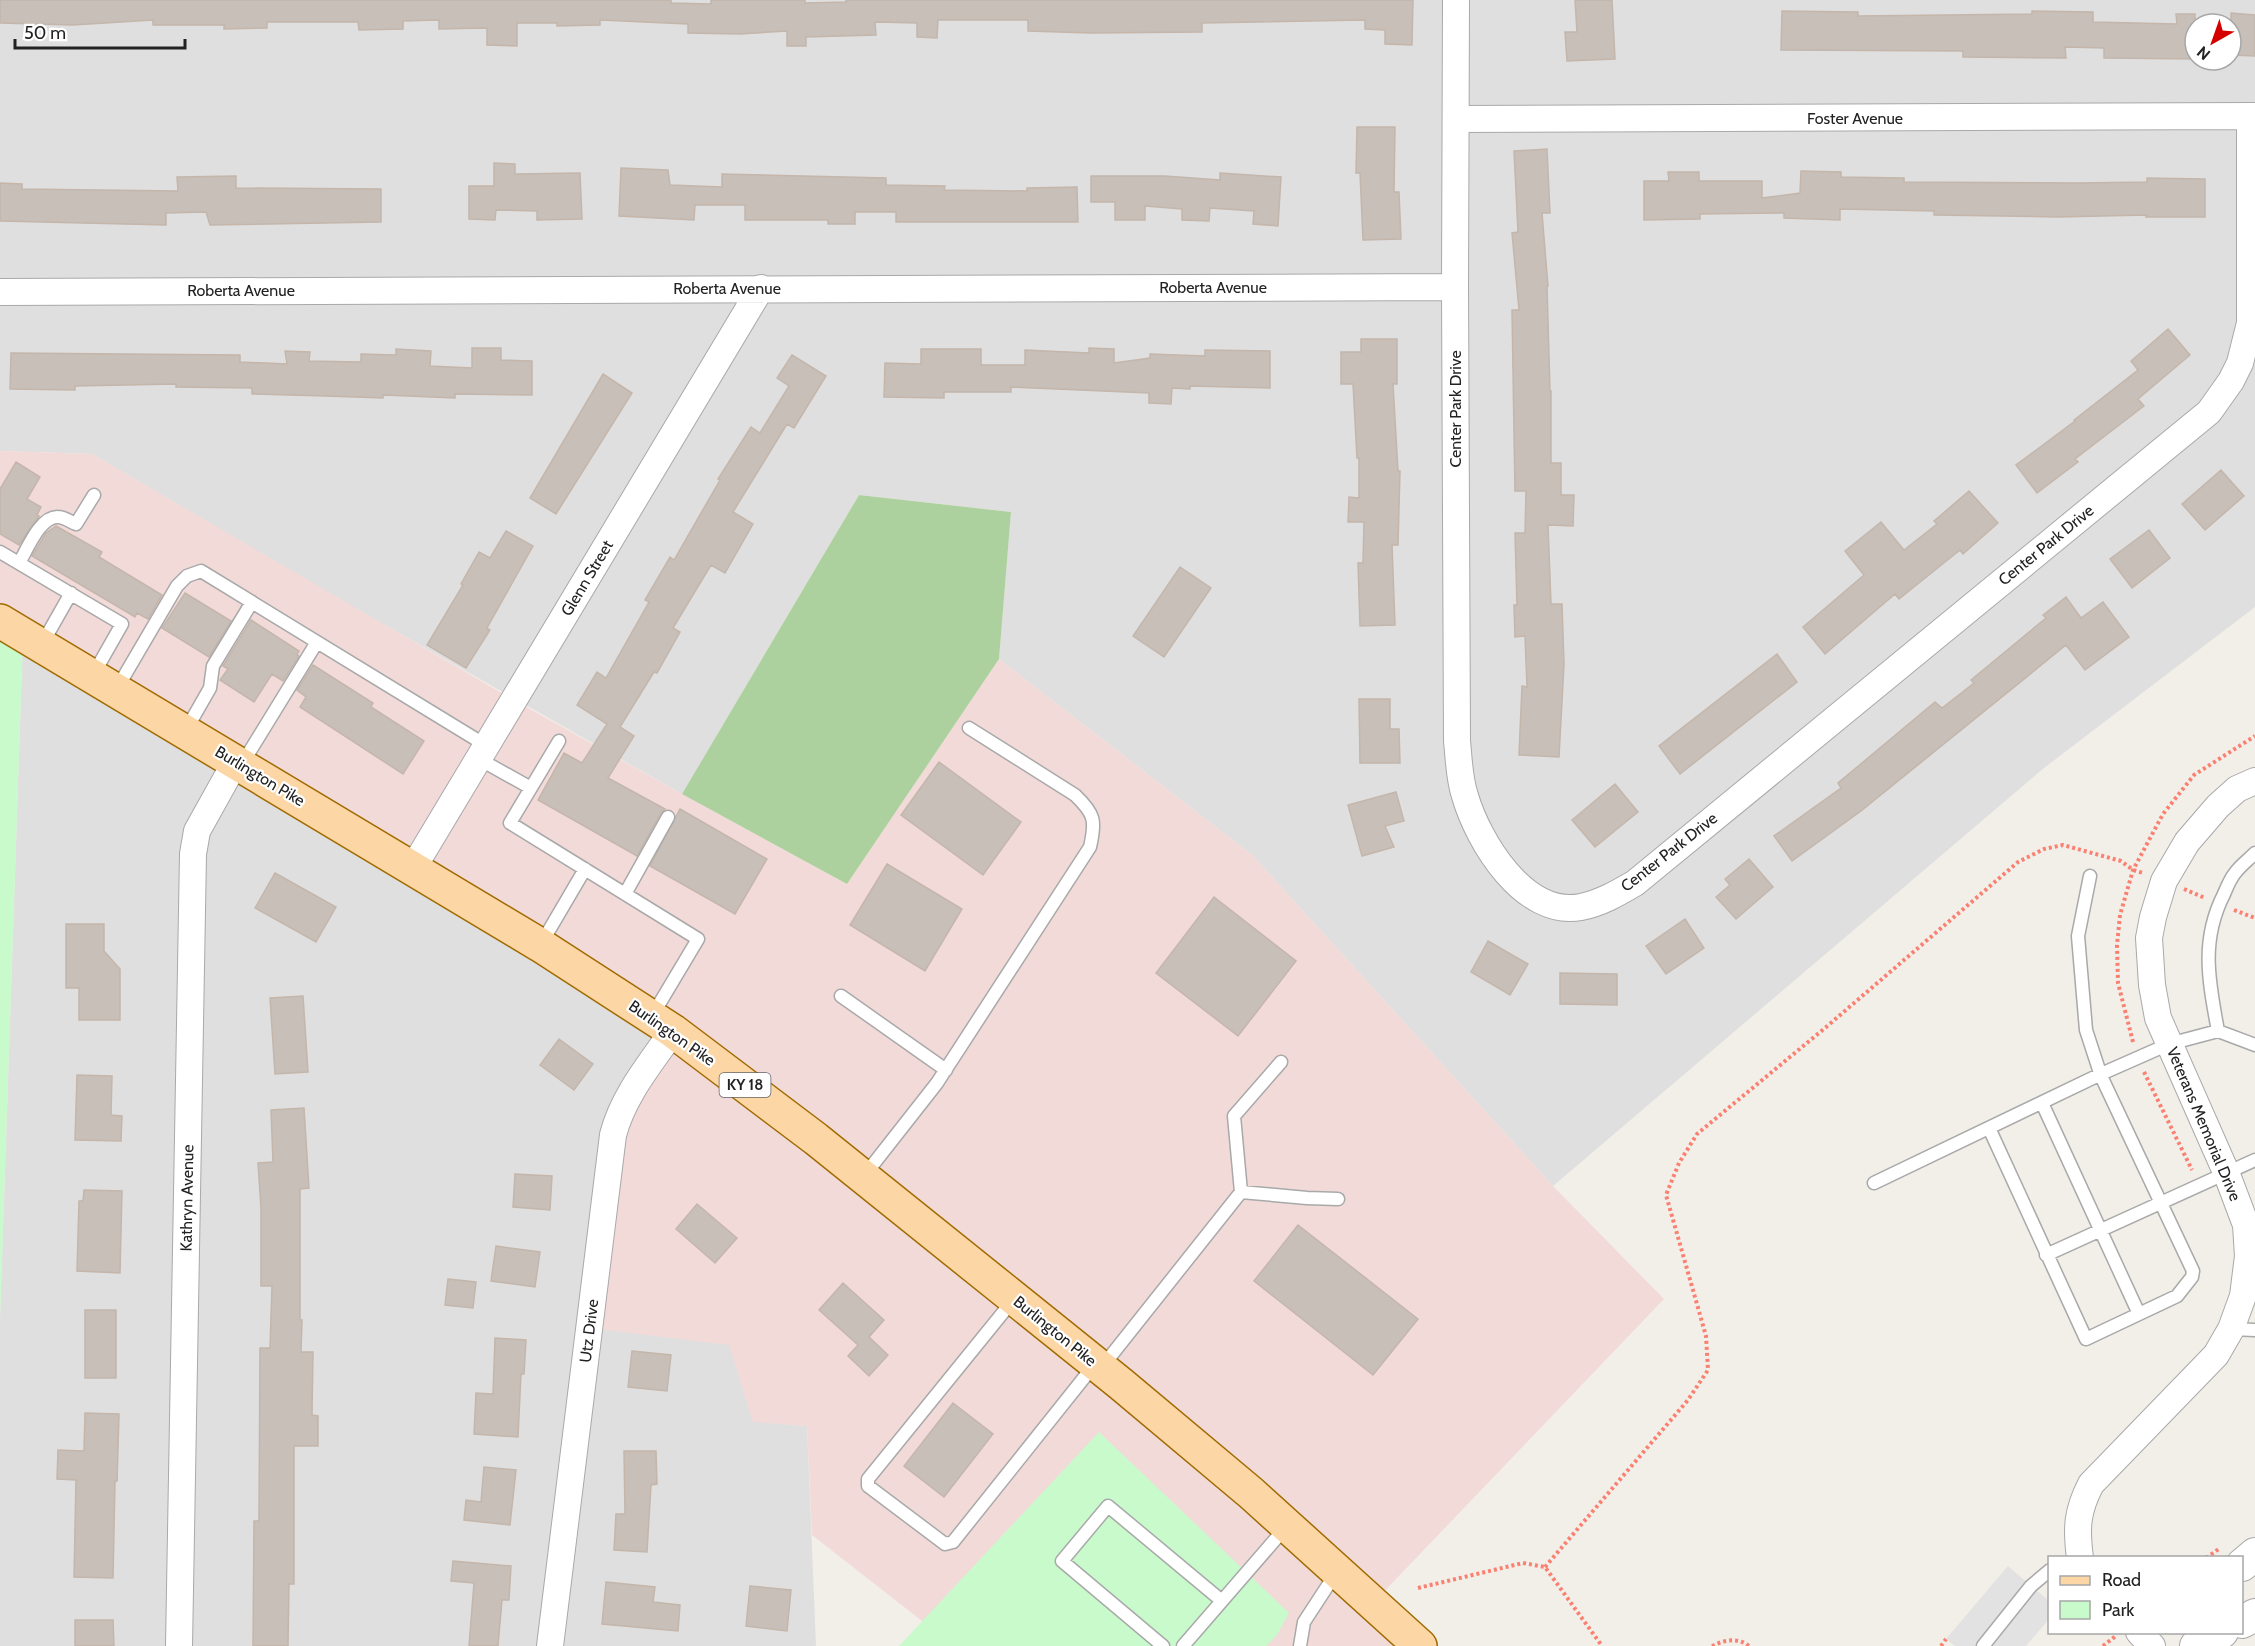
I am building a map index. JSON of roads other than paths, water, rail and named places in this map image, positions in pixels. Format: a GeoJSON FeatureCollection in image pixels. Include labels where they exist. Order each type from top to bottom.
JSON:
{"type":"FeatureCollection","features":[{"type":"Feature","properties":{"kind":"main road","name":"Burlington Pike"},"geometry":{"type":"LineString","coordinates":[[0,621],[540,945],[662,1024],[816,1139],[1098,1366],[1338,1570],[1420,1646]]}},
{"type":"Feature","properties":{"kind":"street","name":"Center Park Drive"},"geometry":{"type":"LineString","coordinates":[[1456,0],[1457,731],[1460,777],[1476,825],[1490,852],[1508,875],[1524,890],[1539,899],[1557,905],[1580,907],[1606,899],[1635,883],[2209,412],[2220,399],[2240,363],[2250,323],[2252,116]]}},
{"type":"Feature","properties":{"kind":"street","name":"Foster Avenue"},"geometry":{"type":"LineString","coordinates":[[1456,119],[2252,116]]}},
{"type":"Feature","properties":{"kind":"street","name":"Roberta Avenue"},"geometry":{"type":"LineString","coordinates":[[0,291],[1455,287]]}},
{"type":"Feature","properties":{"kind":"street","name":"Glenn Street"},"geometry":{"type":"LineString","coordinates":[[413,868],[761,288]]}},
{"type":"Feature","properties":{"kind":"street","name":"Kathryn Avenue"},"geometry":{"type":"LineString","coordinates":[[179,1646],[193,854],[197,831],[239,763]]}},
{"type":"Feature","properties":{"kind":"street","name":"Veterans Memorial Drive"},"geometry":{"type":"LineString","coordinates":[[2075,1555],[2079,1515],[2083,1499],[2091,1484],[2243,1330],[2243,1296],[2248,1256],[2246,1225],[2226,1172],[2158,1018],[2152,985],[2149,938],[2164,881],[2176,859],[2201,824],[2238,789],[2255,781]]}},
{"type":"Feature","properties":{"kind":"street","name":"Utz Drive"},"geometry":{"type":"LineString","coordinates":[[550,1646],[613,1135],[618,1114],[662,1024]]}},
{"type":"Feature","properties":{"kind":"street"},"geometry":{"type":"LineString","coordinates":[[2243,1563],[2255,1554]]}},
{"type":"Feature","properties":{"kind":"street"},"geometry":{"type":"LineString","coordinates":[[2141,1634],[2152,1646]]}},
{"type":"Feature","properties":{"kind":"street"},"geometry":{"type":"LineString","coordinates":[[2196,1646],[2218,1634]]}},
{"type":"Feature","properties":{"kind":"lane"},"geometry":{"type":"LineString","coordinates":[[19,563],[39,528],[48,519],[59,516],[76,524],[94,495]]}},
{"type":"Feature","properties":{"kind":"lane"},"geometry":{"type":"LineString","coordinates":[[2,558],[19,563],[122,624],[104,683]]}},
{"type":"Feature","properties":{"kind":"lane"},"geometry":{"type":"LineString","coordinates":[[104,683],[177,586],[187,576],[201,571],[316,642],[483,752],[531,788]]}},
{"type":"Feature","properties":{"kind":"lane"},"geometry":{"type":"LineString","coordinates":[[41,645],[70,593]]}},
{"type":"Feature","properties":{"kind":"lane"},"geometry":{"type":"LineString","coordinates":[[185,731],[210,688],[213,666],[252,602]]}},
{"type":"Feature","properties":{"kind":"lane"},"geometry":{"type":"LineString","coordinates":[[239,763],[316,642]]}},
{"type":"Feature","properties":{"kind":"lane"},"geometry":{"type":"LineString","coordinates":[[864,1177],[945,1070],[1090,847],[1095,825],[1088,807],[1076,795],[969,728]]}},
{"type":"Feature","properties":{"kind":"lane"},"geometry":{"type":"LineString","coordinates":[[559,741],[510,823],[698,939],[662,1024]]}},
{"type":"Feature","properties":{"kind":"lane"},"geometry":{"type":"LineString","coordinates":[[625,894],[668,817]]}},
{"type":"Feature","properties":{"kind":"lane"},"geometry":{"type":"LineString","coordinates":[[2218,1031],[2209,978],[2208,946],[2211,925],[2234,874],[2255,854]]}},
{"type":"Feature","properties":{"kind":"lane"},"geometry":{"type":"LineString","coordinates":[[540,945],[585,869]]}},
{"type":"Feature","properties":{"kind":"lane"},"geometry":{"type":"LineString","coordinates":[[1989,1128],[2086,1339],[2177,1296],[2192,1277],[2190,1265],[2101,1074],[2086,1030],[2078,936],[2090,876]]}},
{"type":"Feature","properties":{"kind":"lane"},"geometry":{"type":"LineString","coordinates":[[842,996],[945,1070]]}},
{"type":"Feature","properties":{"kind":"lane"},"geometry":{"type":"LineString","coordinates":[[1874,1183],[2101,1074],[2169,1044],[2218,1031],[2255,1045]]}},
{"type":"Feature","properties":{"kind":"lane"},"geometry":{"type":"LineString","coordinates":[[1014,1298],[868,1479],[868,1486],[945,1544],[953,1542],[1240,1192],[1234,1116],[1281,1062]]}},
{"type":"Feature","properties":{"kind":"lane"},"geometry":{"type":"LineString","coordinates":[[2042,1103],[2139,1314]]}},
{"type":"Feature","properties":{"kind":"lane"},"geometry":{"type":"LineString","coordinates":[[2046,1255],[2255,1160]]}},
{"type":"Feature","properties":{"kind":"lane"},"geometry":{"type":"LineString","coordinates":[[1240,1192],[1338,1199]]}},
{"type":"Feature","properties":{"kind":"lane"},"geometry":{"type":"LineString","coordinates":[[1163,1646],[1062,1561],[1108,1506],[1222,1601]]}},
{"type":"Feature","properties":{"kind":"lane"},"geometry":{"type":"LineString","coordinates":[[1183,1646],[1287,1526]]}},
{"type":"Feature","properties":{"kind":"lane"},"geometry":{"type":"LineString","coordinates":[[1300,1646],[1304,1622],[1338,1570]]}},
{"type":"Feature","properties":{"kind":"lane"},"geometry":{"type":"LineString","coordinates":[[1983,1646],[2031,1586],[2048,1571]]}}]}
